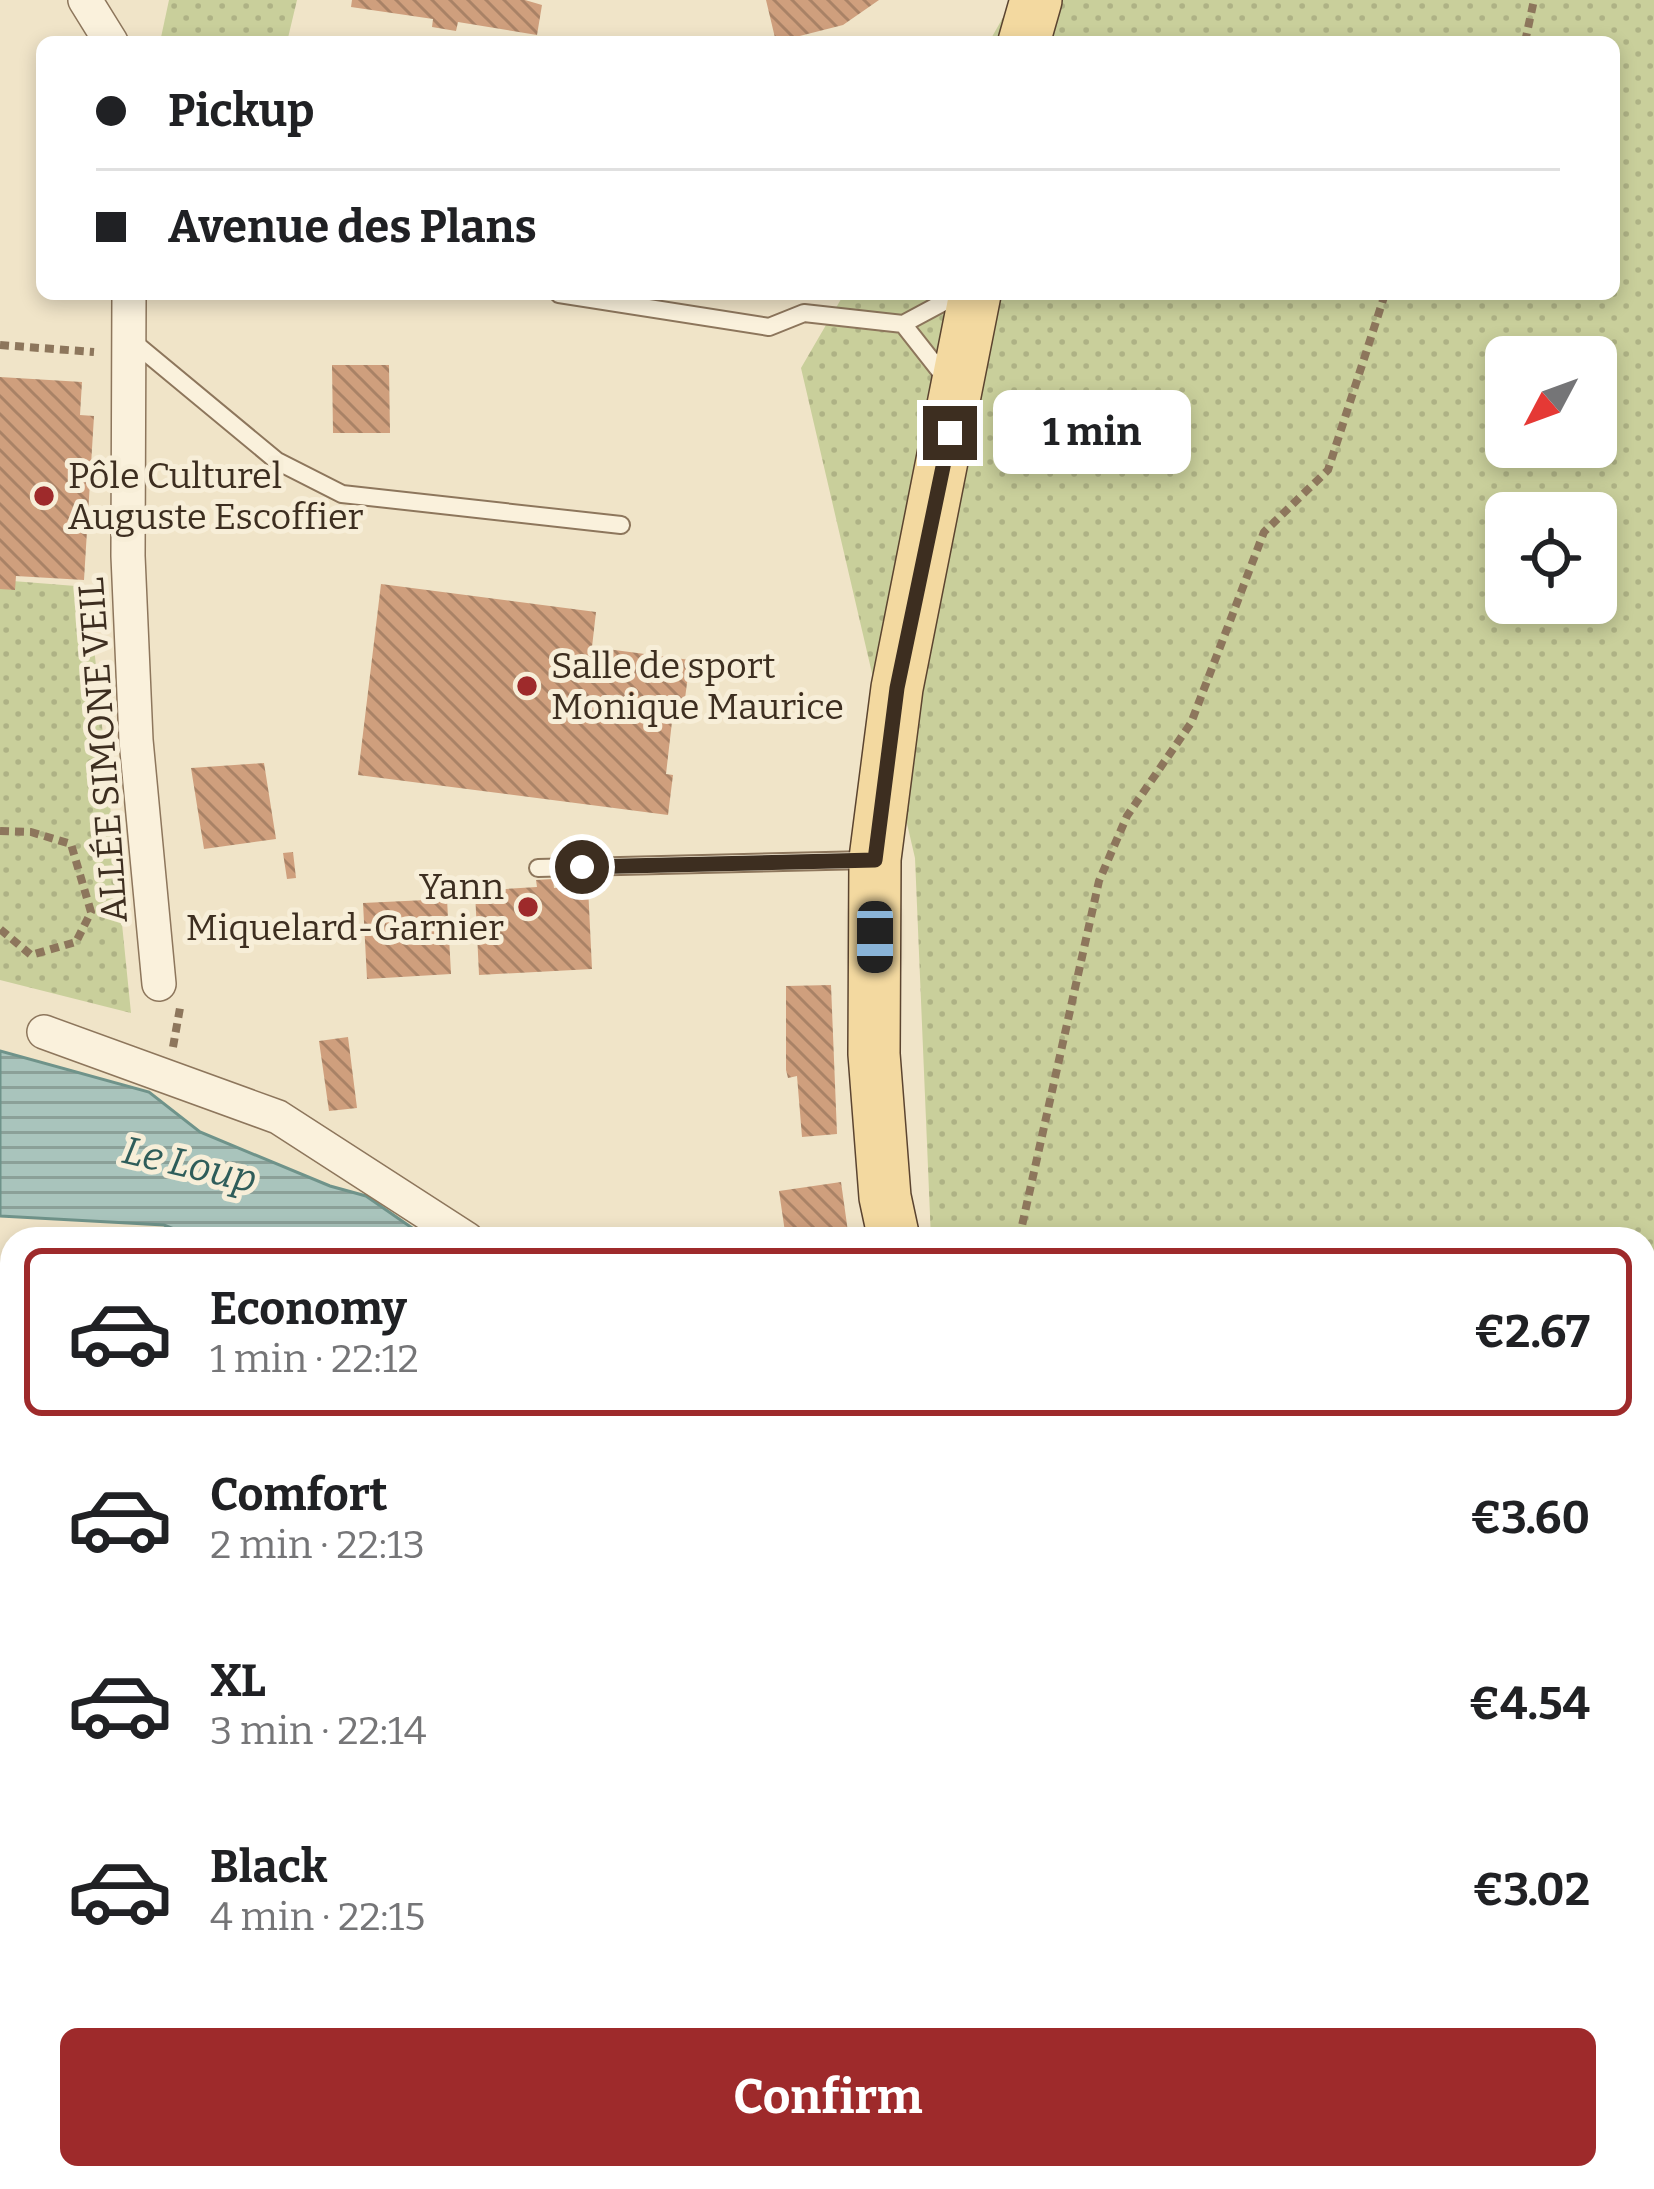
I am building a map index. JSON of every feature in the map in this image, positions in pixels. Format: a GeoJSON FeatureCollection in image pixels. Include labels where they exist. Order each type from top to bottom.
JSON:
{"type":"FeatureCollection","features":[{"type":"Feature","properties":{"kind":"main road"},"geometry":{"type":"LineString","coordinates":[[1026,36],[1036,0]]}},
{"type":"Feature","properties":{"kind":"main road"},"geometry":{"type":"LineString","coordinates":[[891,1227],[874,1054],[875,860],[897,688],[974,300]]}},
{"type":"Feature","properties":{"kind":"street"},"geometry":{"type":"LineString","coordinates":[[85,0],[108,36]]}},
{"type":"Feature","properties":{"kind":"street","name":"ALLÉE SIMONE VEIL"},"geometry":{"type":"LineString","coordinates":[[129,300],[128,556],[136,740],[159,984]]}},
{"type":"Feature","properties":{"kind":"street"},"geometry":{"type":"LineString","coordinates":[[44,1032],[278,1117],[448,1227]]}},
{"type":"Feature","properties":{"kind":"lane"},"geometry":{"type":"LineString","coordinates":[[597,300],[769,327],[804,313],[903,324],[948,300]]}},
{"type":"Feature","properties":{"kind":"lane"},"geometry":{"type":"LineString","coordinates":[[903,324],[944,374],[956,401]]}},
{"type":"Feature","properties":{"kind":"lane"},"geometry":{"type":"LineString","coordinates":[[131,339],[277,461],[342,494],[622,525]]}},
{"type":"Feature","properties":{"kind":"lane"},"geometry":{"type":"LineString","coordinates":[[538,868],[875,860]]}},
{"type":"Feature","properties":{"kind":"path"},"geometry":{"type":"LineString","coordinates":[[1526,36],[1534,0]]}},
{"type":"Feature","properties":{"kind":"path"},"geometry":{"type":"LineString","coordinates":[[1022,1227],[1099,881],[1126,816],[1191,723],[1264,532],[1328,470],[1383,300]]}},
{"type":"Feature","properties":{"kind":"path"},"geometry":{"type":"LineString","coordinates":[[0,345],[107,353],[131,339]]}},
{"type":"Feature","properties":{"kind":"path"},"geometry":{"type":"LineString","coordinates":[[0,831],[31,832],[71,844],[91,912],[76,941],[31,955],[0,929]]}},
{"type":"Feature","properties":{"kind":"path"},"geometry":{"type":"LineString","coordinates":[[159,984],[179,993],[168,1077]]}},
{"type":"Feature","properties":{"kind":"green space"},"geometry":{"type":"Polygon","coordinates":[[[169,0],[297,0],[288,36],[161,36],[169,0]]]}},
{"type":"Feature","properties":{"kind":"green space"},"geometry":{"type":"Polygon","coordinates":[[[1013,0],[1654,0],[1654,1227],[930,1227],[915,858],[801,368],[841,300],[1620,300],[1620,36],[992,36],[1013,0]]]}},
{"type":"Feature","properties":{"kind":"green space"},"geometry":{"type":"Polygon","coordinates":[[[0,580],[88,587],[131,1013],[0,980],[0,580]]]}},
{"type":"Feature","properties":{"kind":"water","name":"Le Loup"},"geometry":{"type":"Polygon","coordinates":[[[0,1051],[149,1092],[200,1132],[330,1186],[366,1196],[411,1227],[169,1227],[0,1216],[0,1051]]]}},
{"type":"Feature","properties":{"kind":"building"},"geometry":{"type":"Polygon","coordinates":[[[352,0],[525,0],[542,5],[537,35],[458,22],[456,31],[432,27],[433,19],[351,7],[352,0]]]}},
{"type":"Feature","properties":{"kind":"building"},"geometry":{"type":"Polygon","coordinates":[[[766,0],[879,0],[843,25],[800,36],[775,36],[766,0]]]}},
{"type":"Feature","properties":{"kind":"building"},"geometry":{"type":"Polygon","coordinates":[[[332,365],[389,365],[390,433],[333,433],[332,365]]]}},
{"type":"Feature","properties":{"kind":"building","name":"Pôle Culturel Auguste Escoffier"},"geometry":{"type":"Polygon","coordinates":[[[0,377],[82,382],[80,415],[94,416],[84,580],[16,576],[15,590],[0,589],[0,377]]]}},
{"type":"Feature","properties":{"kind":"building","name":"Salle de sport Monique Maurice"},"geometry":{"type":"Polygon","coordinates":[[[381,584],[596,612],[592,647],[690,660],[683,714],[673,713],[666,774],[673,775],[668,815],[358,775],[381,584]]]}},
{"type":"Feature","properties":{"kind":"building"},"geometry":{"type":"Polygon","coordinates":[[[264,763],[276,839],[204,849],[191,768],[264,763]]]}},
{"type":"Feature","properties":{"kind":"building"},"geometry":{"type":"Polygon","coordinates":[[[293,852],[296,878],[287,879],[283,853],[293,852]]]}},
{"type":"Feature","properties":{"kind":"building"},"geometry":{"type":"Polygon","coordinates":[[[553,879],[554,888],[588,886],[592,969],[479,975],[475,891],[537,887],[536,880],[553,879]]]}},
{"type":"Feature","properties":{"kind":"building"},"geometry":{"type":"Polygon","coordinates":[[[447,899],[451,974],[367,979],[363,903],[447,899]]]}},
{"type":"Feature","properties":{"kind":"building"},"geometry":{"type":"Polygon","coordinates":[[[831,985],[837,1134],[802,1137],[797,1076],[788,1078],[786,1070],[786,986],[831,985]]]}},
{"type":"Feature","properties":{"kind":"building"},"geometry":{"type":"Polygon","coordinates":[[[348,1037],[357,1108],[329,1111],[319,1041],[348,1037]]]}},
{"type":"Feature","properties":{"kind":"building"},"geometry":{"type":"Polygon","coordinates":[[[841,1182],[847,1227],[784,1227],[779,1191],[841,1182]]]}},
{"type":"Feature","properties":{"kind":"place","name":"Pôle Culturel Auguste Escoffier"},"geometry":{"type":"Point","coordinates":[44,496]}},
{"type":"Feature","properties":{"kind":"place","name":"Salle de sport Monique Maurice"},"geometry":{"type":"Point","coordinates":[527,686]}},
{"type":"Feature","properties":{"kind":"place","name":"Yann Miquelard-Garnier"},"geometry":{"type":"Point","coordinates":[528,907]}},
{"type":"Feature","properties":{"kind":"route"},"geometry":{"type":"LineString","coordinates":[[582,867],[875,860],[897,688],[950,433]]}}]}
